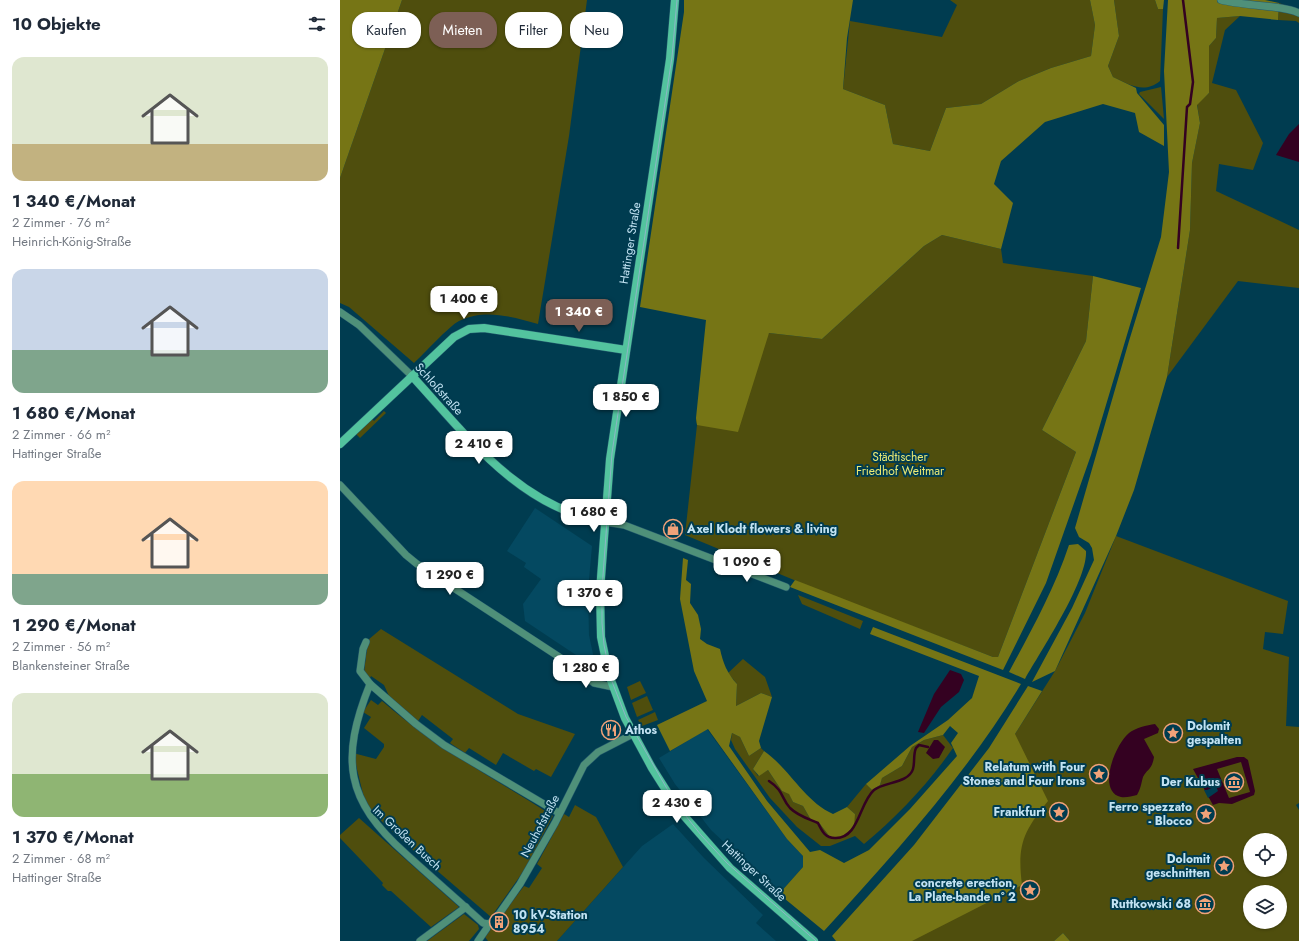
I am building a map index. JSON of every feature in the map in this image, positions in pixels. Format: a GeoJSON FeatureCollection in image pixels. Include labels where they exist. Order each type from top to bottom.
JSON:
{"type":"FeatureCollection","features":[{"type":"Feature","properties":{"kind":"main road","name":"Hattinger Straße"},"geometry":{"type":"LineString","coordinates":[[675,0],[670,59],[610,463],[600,611],[606,661],[613,687],[633,734],[668,795],[695,830],[730,868],[814,941]]}},
{"type":"Feature","properties":{"kind":"main road"},"geometry":{"type":"LineString","coordinates":[[340,444],[454,337],[469,329],[501,330],[626,350]]}},
{"type":"Feature","properties":{"kind":"main road","name":"Schloßstraße"},"geometry":{"type":"LineString","coordinates":[[412,376],[469,440],[513,480],[550,503],[583,516],[605,522]]}},
{"type":"Feature","properties":{"kind":"street"},"geometry":{"type":"LineString","coordinates":[[1221,0],[1237,4],[1288,10],[1299,13]]}},
{"type":"Feature","properties":{"kind":"street","name":"Schloßstraße"},"geometry":{"type":"LineString","coordinates":[[340,312],[359,325],[412,376]]}},
{"type":"Feature","properties":{"kind":"street"},"geometry":{"type":"LineString","coordinates":[[340,485],[406,555],[417,564],[582,673],[594,683],[613,687]]}},
{"type":"Feature","properties":{"kind":"street","name":"Schloßstraße"},"geometry":{"type":"LineString","coordinates":[[605,522],[624,525],[786,587]]}},
{"type":"Feature","properties":{"kind":"street"},"geometry":{"type":"LineString","coordinates":[[366,642],[363,649],[360,671],[370,684],[416,724],[444,744],[559,813]]}},
{"type":"Feature","properties":{"kind":"street"},"geometry":{"type":"LineString","coordinates":[[582,673],[593,671],[606,661]]}},
{"type":"Feature","properties":{"kind":"street"},"geometry":{"type":"LineString","coordinates":[[352,712],[370,684]]}},
{"type":"Feature","properties":{"kind":"street","name":"Neuhofstraße"},"geometry":{"type":"LineString","coordinates":[[478,941],[488,924],[492,922],[499,914],[520,884],[556,823],[559,813],[584,765],[590,758],[633,734]]}},
{"type":"Feature","properties":{"kind":"street","name":"Im Großen Busch"},"geometry":{"type":"LineString","coordinates":[[351,795],[361,810],[378,829],[483,923],[488,924]]}},
{"type":"Feature","properties":{"kind":"street"},"geometry":{"type":"LineString","coordinates":[[420,941],[466,907]]}},
{"type":"Feature","properties":{"kind":"shaded area"},"geometry":{"type":"Polygon","coordinates":[[[340,0],[402,0],[398,12],[352,12],[352,48],[385,48],[340,178],[340,0]]]}},
{"type":"Feature","properties":{"kind":"shaded area"},"geometry":{"type":"Polygon","coordinates":[[[684,0],[853,0],[847,38],[843,89],[885,105],[893,144],[930,151],[946,108],[981,104],[1019,81],[1051,68],[1091,56],[1095,25],[1090,0],[1114,0],[1119,36],[1108,66],[1113,77],[1136,88],[1137,93],[1164,125],[1164,146],[1139,132],[1135,113],[1103,104],[1045,122],[1001,161],[994,184],[1013,203],[1001,249],[942,235],[924,246],[822,339],[769,333],[738,432],[697,425],[696,418],[706,320],[640,307],[684,12],[684,0]]]}},
{"type":"Feature","properties":{"kind":"shaded area"},"geometry":{"type":"Polygon","coordinates":[[[1155,0],[1164,0],[1163,9],[1158,9],[1155,0]]]}},
{"type":"Feature","properties":{"kind":"shaded area"},"geometry":{"type":"Polygon","coordinates":[[[1168,0],[1265,0],[1279,3],[1278,20],[1240,16],[1217,18],[1216,38],[1209,46],[1209,93],[1197,105],[1200,123],[1192,163],[1190,230],[1167,377],[1134,490],[1116,536],[1055,671],[1032,682],[1072,608],[1094,560],[1092,548],[1089,543],[1079,537],[1075,528],[1129,341],[1161,237],[1169,172],[1164,71],[1168,0]]]}},
{"type":"Feature","properties":{"kind":"shaded area"},"geometry":{"type":"Polygon","coordinates":[[[1299,124],[1299,162],[1276,155],[1289,134],[1299,124]]]}},
{"type":"Feature","properties":{"kind":"shaded area"},"geometry":{"type":"Polygon","coordinates":[[[1093,276],[1141,288],[1091,455],[1046,583],[1003,670],[790,587],[795,580],[993,657],[998,657],[1076,452],[1042,430],[1086,341],[1093,276]]]}},
{"type":"Feature","properties":{"kind":"shaded area"},"geometry":{"type":"Polygon","coordinates":[[[535,508],[592,546],[588,591],[589,635],[593,654],[592,660],[588,663],[525,621],[523,604],[541,579],[524,567],[526,563],[507,551],[535,508]]]}},
{"type":"Feature","properties":{"kind":"shaded area"},"geometry":{"type":"Polygon","coordinates":[[[1078,544],[1086,551],[1085,564],[1072,597],[1025,679],[1009,672],[1034,626],[1063,562],[1069,545],[1078,544]]]}},
{"type":"Feature","properties":{"kind":"shaded area"},"geometry":{"type":"Polygon","coordinates":[[[683,558],[688,560],[686,580],[691,584],[690,603],[698,615],[701,629],[700,639],[707,644],[720,649],[726,668],[737,684],[736,706],[761,693],[772,697],[759,741],[761,748],[749,756],[740,737],[732,733],[729,746],[767,801],[810,852],[820,850],[844,863],[869,850],[910,809],[957,756],[951,743],[958,733],[950,726],[943,735],[924,740],[912,747],[902,766],[882,778],[880,785],[872,790],[866,784],[910,746],[948,720],[972,698],[979,676],[870,634],[873,627],[1021,684],[1000,718],[953,782],[903,843],[824,931],[779,894],[803,867],[803,856],[787,839],[708,729],[670,751],[657,725],[707,701],[694,671],[680,599],[683,558]]]}},
{"type":"Feature","properties":{"kind":"shaded area"},"geometry":{"type":"Polygon","coordinates":[[[950,670],[961,674],[964,680],[959,692],[941,707],[924,733],[918,732],[934,694],[950,670]]]}},
{"type":"Feature","properties":{"kind":"shaded area"},"geometry":{"type":"Polygon","coordinates":[[[1028,686],[1042,691],[1015,734],[1048,801],[1027,831],[1021,849],[1020,859],[1022,885],[912,941],[836,941],[832,936],[914,845],[989,748],[1028,686]]]}},
{"type":"Feature","properties":{"kind":"shaded area"},"geometry":{"type":"Polygon","coordinates":[[[1155,724],[1159,729],[1158,733],[1144,739],[1154,757],[1151,767],[1143,777],[1137,795],[1121,797],[1114,793],[1110,786],[1109,777],[1114,756],[1124,738],[1129,733],[1141,727],[1155,724]]]}},
{"type":"Feature","properties":{"kind":"shaded area"},"geometry":{"type":"Polygon","coordinates":[[[707,729],[787,839],[803,856],[803,867],[779,894],[711,830],[675,784],[659,758],[707,729]]]}},
{"type":"Feature","properties":{"kind":"shaded area"},"geometry":{"type":"Polygon","coordinates":[[[934,740],[938,740],[945,747],[939,758],[933,759],[926,753],[934,740]]]}},
{"type":"Feature","properties":{"kind":"shaded area"},"geometry":{"type":"Polygon","coordinates":[[[764,751],[782,767],[805,793],[823,808],[833,814],[847,807],[855,814],[854,827],[840,838],[830,837],[820,824],[811,820],[803,806],[793,802],[789,794],[782,791],[768,770],[759,776],[753,769],[764,751]]]}},
{"type":"Feature","properties":{"kind":"shaded area"},"geometry":{"type":"Polygon","coordinates":[[[1237,757],[1244,757],[1248,760],[1255,791],[1254,795],[1232,804],[1219,803],[1213,805],[1193,769],[1237,757]],[[1241,762],[1217,769],[1229,798],[1250,792],[1241,762]]]}},
{"type":"Feature","properties":{"kind":"shaded area"},"geometry":{"type":"Polygon","coordinates":[[[673,824],[704,858],[763,915],[756,923],[776,941],[557,941],[642,846],[673,824]]]}},
{"type":"Feature","properties":{"kind":"shaded area"},"geometry":{"type":"Polygon","coordinates":[[[1063,933],[1070,941],[1054,941],[1063,933]]]}},
{"type":"Feature","properties":{"kind":"green space"},"geometry":{"type":"Polygon","coordinates":[[[402,0],[587,0],[585,12],[570,12],[570,48],[581,48],[569,136],[538,324],[499,315],[489,314],[469,317],[459,321],[449,328],[414,363],[349,307],[340,303],[340,178],[385,48],[421,48],[421,12],[398,12],[402,0]]]}},
{"type":"Feature","properties":{"kind":"green space"},"geometry":{"type":"Polygon","coordinates":[[[950,0],[1090,0],[1095,25],[1091,56],[1051,68],[1019,81],[981,104],[946,108],[930,151],[893,144],[885,105],[843,89],[850,21],[942,37],[957,5],[950,0]]]}},
{"type":"Feature","properties":{"kind":"green space"},"geometry":{"type":"Polygon","coordinates":[[[1114,0],[1155,0],[1158,9],[1163,9],[1160,81],[1154,85],[1143,88],[1137,87],[1113,77],[1108,66],[1119,36],[1114,0]]]}},
{"type":"Feature","properties":{"kind":"green space"},"geometry":{"type":"Polygon","coordinates":[[[1279,3],[1299,10],[1299,23],[1296,21],[1278,20],[1279,3]]]}},
{"type":"Feature","properties":{"kind":"green space"},"geometry":{"type":"Polygon","coordinates":[[[1240,16],[1225,30],[1212,83],[1236,90],[1263,143],[1253,170],[1219,164],[1216,191],[1299,230],[1299,288],[1238,281],[1167,377],[1190,230],[1192,163],[1200,123],[1197,104],[1209,93],[1209,46],[1216,38],[1217,18],[1240,16]]]}},
{"type":"Feature","properties":{"kind":"green space"},"geometry":{"type":"Polygon","coordinates":[[[1161,87],[1164,119],[1139,94],[1140,92],[1161,87]]]}},
{"type":"Feature","properties":{"kind":"green space","name":"Städtischer Friedhof Weitmar"},"geometry":{"type":"Polygon","coordinates":[[[942,235],[1001,249],[1003,263],[1093,276],[1086,341],[1042,430],[1076,452],[998,657],[993,657],[823,592],[685,535],[697,425],[696,418],[769,333],[822,339],[924,246],[942,235]]]}},
{"type":"Feature","properties":{"kind":"green space"},"geometry":{"type":"Polygon","coordinates":[[[384,411],[386,413],[360,438],[356,434],[372,419],[374,421],[384,411]]]}},
{"type":"Feature","properties":{"kind":"green space"},"geometry":{"type":"Polygon","coordinates":[[[1116,536],[1288,601],[1283,634],[1265,632],[1263,649],[1289,657],[1286,726],[1299,727],[1299,803],[1296,805],[1299,810],[1299,941],[1070,941],[1063,933],[1054,941],[850,941],[1015,734],[1055,671],[1085,613],[1116,536]]]}},
{"type":"Feature","properties":{"kind":"green space"},"geometry":{"type":"Polygon","coordinates":[[[798,595],[863,621],[860,629],[802,604],[798,595]]]}},
{"type":"Feature","properties":{"kind":"green space"},"geometry":{"type":"Polygon","coordinates":[[[381,629],[518,714],[575,734],[551,777],[536,769],[534,771],[503,753],[496,765],[469,748],[465,753],[450,743],[453,739],[422,715],[418,721],[389,696],[384,685],[371,676],[370,678],[364,672],[368,640],[381,629]]]}},
{"type":"Feature","properties":{"kind":"green space"},"geometry":{"type":"Polygon","coordinates":[[[743,659],[765,677],[772,697],[761,693],[736,706],[737,684],[728,673],[743,659]]]}},
{"type":"Feature","properties":{"kind":"green space"},"geometry":{"type":"Polygon","coordinates":[[[640,681],[646,693],[631,700],[627,687],[640,681]]]}},
{"type":"Feature","properties":{"kind":"green space"},"geometry":{"type":"Polygon","coordinates":[[[647,696],[653,710],[637,717],[632,703],[647,696]]]}},
{"type":"Feature","properties":{"kind":"green space"},"geometry":{"type":"Polygon","coordinates":[[[371,700],[378,705],[382,701],[402,718],[444,748],[553,816],[525,869],[491,917],[399,838],[366,806],[353,753],[376,759],[384,747],[384,744],[364,728],[371,717],[363,712],[371,700]]]}},
{"type":"Feature","properties":{"kind":"green space"},"geometry":{"type":"Polygon","coordinates":[[[655,712],[658,720],[642,726],[638,720],[655,712]]]}},
{"type":"Feature","properties":{"kind":"green space"},"geometry":{"type":"Polygon","coordinates":[[[732,733],[740,737],[749,756],[761,748],[764,751],[753,769],[758,776],[768,770],[782,791],[789,793],[793,802],[803,806],[811,820],[820,824],[830,837],[855,814],[847,807],[866,784],[872,790],[880,785],[882,778],[902,766],[912,747],[924,740],[943,735],[953,748],[912,799],[864,844],[855,836],[830,846],[821,846],[797,827],[770,798],[735,749],[731,740],[732,733]]]}},
{"type":"Feature","properties":{"kind":"green space"},"geometry":{"type":"Polygon","coordinates":[[[575,805],[596,817],[623,867],[557,941],[488,941],[485,937],[524,886],[529,888],[542,868],[537,864],[564,814],[569,817],[575,805]]]}},
{"type":"Feature","properties":{"kind":"green space"},"geometry":{"type":"Polygon","coordinates":[[[359,818],[459,907],[431,927],[391,891],[388,891],[382,885],[383,883],[340,838],[340,835],[359,818]]]}},
{"type":"Feature","properties":{"kind":"green space"},"geometry":{"type":"Polygon","coordinates":[[[464,914],[478,925],[479,929],[469,941],[427,941],[464,914]]]}},
{"type":"Feature","properties":{"kind":"pier"},"geometry":{"type":"Polygon","coordinates":[[[1216,786],[1218,791],[1208,798],[1204,790],[1216,786]]]}},
{"type":"Feature","properties":{"kind":"waterway"},"geometry":{"type":"LineString","coordinates":[[1178,248],[1187,107],[1190,104],[1193,82],[1183,0]]}},
{"type":"Feature","properties":{"kind":"waterway"},"geometry":{"type":"LineString","coordinates":[[769,781],[780,791],[787,804],[793,811],[818,823],[822,831],[829,837],[843,837],[854,827],[865,803],[874,790],[878,787],[902,780],[911,774],[916,748],[919,745],[928,747]]}},
{"type":"Feature","properties":{"kind":"tram line"},"geometry":{"type":"LineString","coordinates":[[677,0],[672,57],[612,453],[602,589],[602,623],[604,645],[611,679],[626,717],[674,801],[701,835],[727,863],[816,941]]}},
{"type":"Feature","properties":{"kind":"place","name":"Axel Klodt flowers & living"},"geometry":{"type":"Point","coordinates":[673,529]}},
{"type":"Feature","properties":{"kind":"place","name":"Athos"},"geometry":{"type":"Point","coordinates":[611,730]}},
{"type":"Feature","properties":{"kind":"place","name":"Dolomit gespalten"},"geometry":{"type":"Point","coordinates":[1173,733]}},
{"type":"Feature","properties":{"kind":"place","name":"Relatum with Four Stones and Four Irons"},"geometry":{"type":"Point","coordinates":[1099,774]}},
{"type":"Feature","properties":{"kind":"place","name":"Der Kubus"},"geometry":{"type":"Point","coordinates":[1234,782]}},
{"type":"Feature","properties":{"kind":"place","name":"Frankfurt"},"geometry":{"type":"Point","coordinates":[1059,812]}},
{"type":"Feature","properties":{"kind":"place","name":"Ferro spezzato - Blocco"},"geometry":{"type":"Point","coordinates":[1206,814]}},
{"type":"Feature","properties":{"kind":"place","name":"Dolomit geschnitten"},"geometry":{"type":"Point","coordinates":[1224,866]}},
{"type":"Feature","properties":{"kind":"place","name":"concrete erection, La Plate-bande n° 2"},"geometry":{"type":"Point","coordinates":[1030,890]}},
{"type":"Feature","properties":{"kind":"place","name":"Ruttkowski 68"},"geometry":{"type":"Point","coordinates":[1205,904]}},
{"type":"Feature","properties":{"kind":"place","name":"10 kV-Station 8954"},"geometry":{"type":"Point","coordinates":[499,922]}}]}
